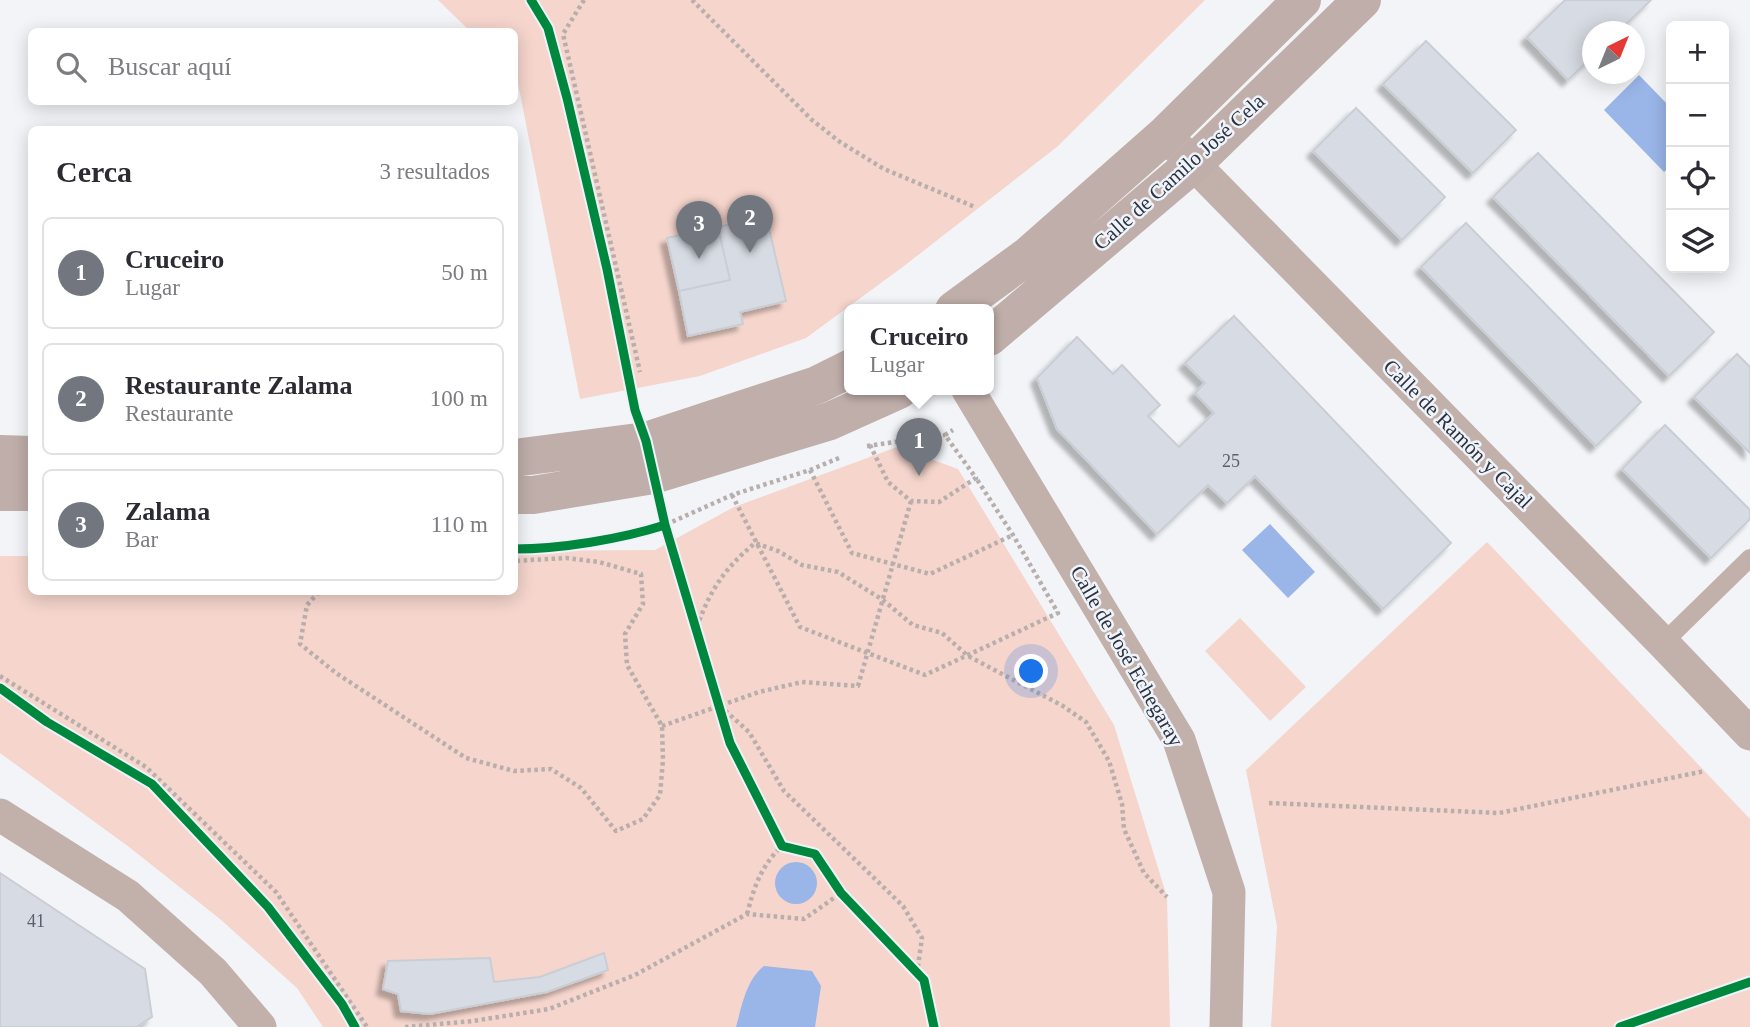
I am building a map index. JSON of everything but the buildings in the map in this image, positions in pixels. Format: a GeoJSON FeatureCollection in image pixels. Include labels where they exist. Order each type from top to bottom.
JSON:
{"type":"FeatureCollection","features":[{"type":"Feature","properties":{"kind":"street","name":"Calle de Camilo José Cela"},"geometry":{"type":"LineString","coordinates":[[962,304],[1029,256],[1166,135],[1302,0]]}},
{"type":"Feature","properties":{"kind":"street","name":"Calle de Camilo José Cela"},"geometry":{"type":"LineString","coordinates":[[994,333],[1193,164],[1362,0]]}},
{"type":"Feature","properties":{"kind":"street","name":"Calle de Ramón y Cajal"},"geometry":{"type":"LineString","coordinates":[[1166,135],[1750,734]]}},
{"type":"Feature","properties":{"kind":"street"},"geometry":{"type":"LineString","coordinates":[[518,457],[646,441],[817,385],[844,372]]}},
{"type":"Feature","properties":{"kind":"street"},"geometry":{"type":"LineString","coordinates":[[518,495],[533,495],[653,475],[830,421],[888,395]]}},
{"type":"Feature","properties":{"kind":"street","name":"Calle de José Echegaray"},"geometry":{"type":"LineString","coordinates":[[974,402],[1179,740],[1230,892],[1226,1027]]}},
{"type":"Feature","properties":{"kind":"street"},"geometry":{"type":"LineString","coordinates":[[0,454],[28,455]]}},
{"type":"Feature","properties":{"kind":"street"},"geometry":{"type":"LineString","coordinates":[[0,492],[28,492]]}},
{"type":"Feature","properties":{"kind":"street"},"geometry":{"type":"LineString","coordinates":[[0,815],[128,896],[213,972],[260,1027]]}},
{"type":"Feature","properties":{"kind":"lane"},"geometry":{"type":"LineString","coordinates":[[1663,643],[1750,558]]}},
{"type":"Feature","properties":{"kind":"path"},"geometry":{"type":"LineString","coordinates":[[563,34],[584,0]]}},
{"type":"Feature","properties":{"kind":"path"},"geometry":{"type":"LineString","coordinates":[[692,0],[812,120],[840,142],[884,169],[975,207]]}},
{"type":"Feature","properties":{"kind":"path"},"geometry":{"type":"LineString","coordinates":[[557,26],[563,34],[640,372]]}},
{"type":"Feature","properties":{"kind":"path"},"geometry":{"type":"LineString","coordinates":[[564,86],[612,295]]}},
{"type":"Feature","properties":{"kind":"path"},"geometry":{"type":"LineString","coordinates":[[858,450],[870,445],[945,435],[974,402]]}},
{"type":"Feature","properties":{"kind":"path"},"geometry":{"type":"LineString","coordinates":[[732,495],[800,628],[925,675],[1058,613],[1013,535],[945,435]]}},
{"type":"Feature","properties":{"kind":"path"},"geometry":{"type":"LineString","coordinates":[[870,445],[888,482],[911,500],[939,502],[976,478]]}},
{"type":"Feature","properties":{"kind":"path"},"geometry":{"type":"LineString","coordinates":[[660,526],[732,495],[810,470],[846,455]]}},
{"type":"Feature","properties":{"kind":"path"},"geometry":{"type":"LineString","coordinates":[[810,470],[852,553],[930,574],[1013,535]]}},
{"type":"Feature","properties":{"kind":"path"},"geometry":{"type":"LineString","coordinates":[[653,475],[660,526],[696,628],[730,743],[782,846],[815,854],[841,893],[924,980],[934,1027]]}},
{"type":"Feature","properties":{"kind":"path"},"geometry":{"type":"LineString","coordinates":[[662,726],[719,705],[803,682],[858,686],[911,500]]}},
{"type":"Feature","properties":{"kind":"path"},"geometry":{"type":"LineString","coordinates":[[755,543],[778,551],[802,565],[838,572],[883,600],[913,625],[942,633],[968,656],[1063,706],[1086,722],[1109,761],[1122,804],[1124,830],[1144,873],[1167,897]]}},
{"type":"Feature","properties":{"kind":"path"},"geometry":{"type":"LineString","coordinates":[[696,628],[706,601],[731,563],[755,543]]}},
{"type":"Feature","properties":{"kind":"path"},"geometry":{"type":"LineString","coordinates":[[316,595],[307,605],[300,644],[337,673],[466,758],[514,771],[551,769],[581,788],[616,831],[643,819],[660,795],[662,726],[627,665],[625,634],[643,604],[641,574],[599,562],[566,558],[518,561]]}},
{"type":"Feature","properties":{"kind":"path"},"geometry":{"type":"LineString","coordinates":[[0,676],[146,767],[276,892],[367,1027]]}},
{"type":"Feature","properties":{"kind":"path"},"geometry":{"type":"LineString","coordinates":[[719,705],[749,732],[784,791],[903,906],[922,938],[917,973]]}},
{"type":"Feature","properties":{"kind":"path"},"geometry":{"type":"LineString","coordinates":[[1269,803],[1499,813],[1705,771]]}},
{"type":"Feature","properties":{"kind":"path"},"geometry":{"type":"LineString","coordinates":[[140,777],[152,784],[188,822]]}},
{"type":"Feature","properties":{"kind":"path"},"geometry":{"type":"LineString","coordinates":[[747,914],[758,877],[767,860],[782,846]]}},
{"type":"Feature","properties":{"kind":"path"},"geometry":{"type":"LineString","coordinates":[[405,1027],[473,1021],[549,1009],[635,975],[747,914],[804,919],[841,893]]}},
{"type":"Feature","properties":{"kind":"path"},"geometry":{"type":"LineString","coordinates":[[309,961],[342,1003],[355,1027]]}},
{"type":"Feature","properties":{"kind":"path"},"geometry":{"type":"LineString","coordinates":[[1620,1027],[1750,982]]}},
{"type":"Feature","properties":{"kind":"shaded area"},"geometry":{"type":"Polygon","coordinates":[[[438,0],[1205,0],[1058,146],[904,266],[852,304],[844,304],[844,310],[806,338],[700,376],[580,399],[518,83],[518,28],[467,28],[438,0]]]}},
{"type":"Feature","properties":{"kind":"shaded area"},"geometry":{"type":"Polygon","coordinates":[[[897,447],[958,469],[1114,725],[1167,897],[1170,1027],[323,1027],[297,988],[220,919],[129,847],[0,753],[0,556],[28,556],[28,595],[518,595],[518,551],[655,550],[734,507],[897,447]]]}},
{"type":"Feature","properties":{"kind":"shaded area"},"geometry":{"type":"Polygon","coordinates":[[[1487,542],[1750,819],[1750,1027],[1271,1027],[1277,926],[1246,770],[1487,542]]]}},
{"type":"Feature","properties":{"kind":"shaded area"},"geometry":{"type":"Polygon","coordinates":[[[1240,618],[1306,687],[1270,721],[1205,651],[1240,618]]]}},
{"type":"Feature","properties":{"kind":"water"},"geometry":{"type":"Polygon","coordinates":[[[1645,81],[1666,103],[1664,172],[1604,110],[1630,84],[1645,84],[1645,81]]]}},
{"type":"Feature","properties":{"kind":"water"},"geometry":{"type":"Polygon","coordinates":[[[1270,524],[1315,572],[1288,598],[1242,550],[1270,524]]]}},
{"type":"Feature","properties":{"kind":"water"},"geometry":{"type":"Polygon","coordinates":[[[796,862],[811,868],[817,883],[811,898],[796,904],[781,898],[775,883],[781,868],[796,862]]]}},
{"type":"Feature","properties":{"kind":"water"},"geometry":{"type":"Polygon","coordinates":[[[764,966],[812,971],[821,986],[815,1027],[736,1027],[749,986],[764,966]]]}},
{"type":"Feature","properties":{"kind":"cycle path"},"geometry":{"type":"LineString","coordinates":[[518,549],[591,542],[665,525],[646,441],[635,410],[607,269],[567,98],[548,28],[531,0]]}},
{"type":"Feature","properties":{"kind":"cycle path"},"geometry":{"type":"LineString","coordinates":[[665,525],[730,743],[782,846],[815,854],[841,893],[924,980],[934,1027]]}},
{"type":"Feature","properties":{"kind":"cycle path"},"geometry":{"type":"LineString","coordinates":[[0,688],[47,722],[152,784],[268,907],[342,1004],[355,1027]]}},
{"type":"Feature","properties":{"kind":"cycle path"},"geometry":{"type":"LineString","coordinates":[[1620,1027],[1750,982]]}},
{"type":"Feature","properties":{"kind":"place","name":"Restaurante Zalama"},"geometry":{"type":"Point","coordinates":[750,253]}},
{"type":"Feature","properties":{"kind":"place","name":"Zalama"},"geometry":{"type":"Point","coordinates":[699,259]}},
{"type":"Feature","properties":{"kind":"place","name":"Cruceiro"},"geometry":{"type":"Point","coordinates":[919,476]}}]}
